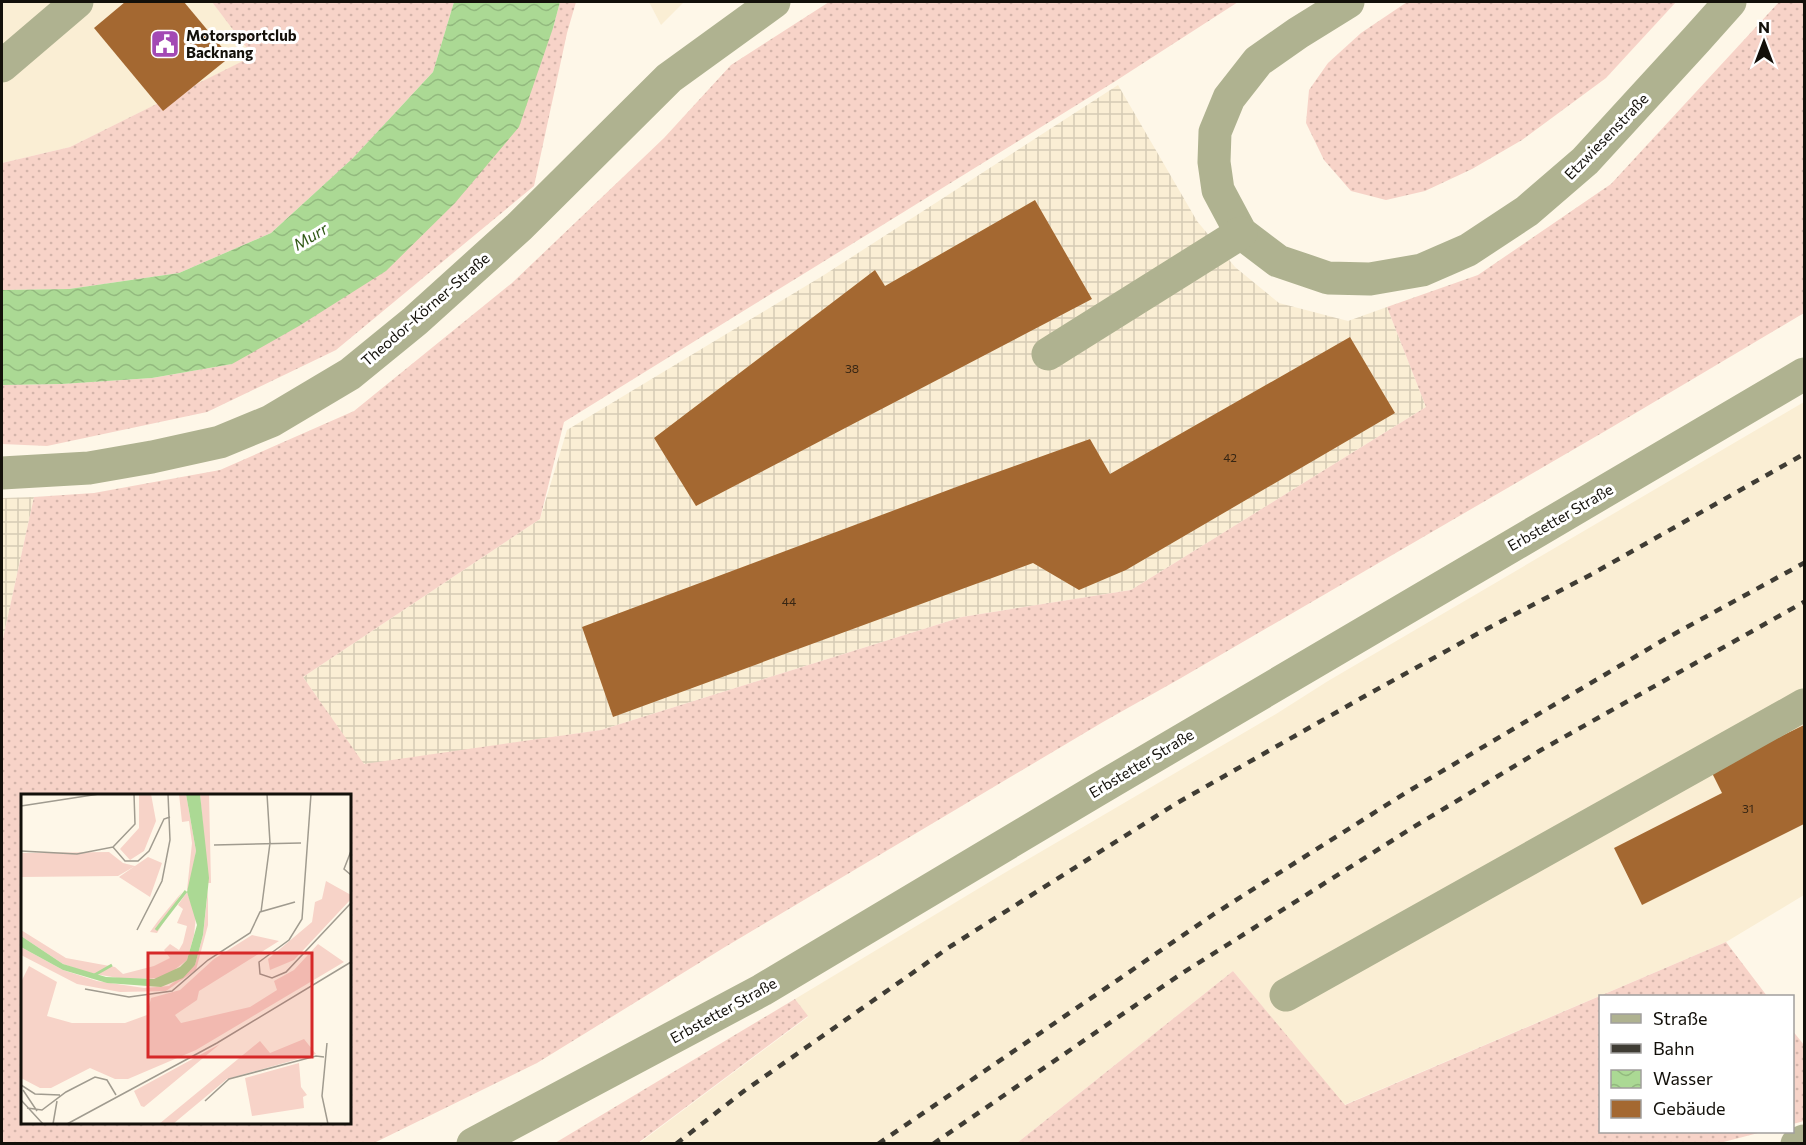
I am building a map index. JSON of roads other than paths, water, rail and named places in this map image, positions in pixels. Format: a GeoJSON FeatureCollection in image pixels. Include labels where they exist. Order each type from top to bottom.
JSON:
{"type":"FeatureCollection","features":[{"type":"Feature","properties":{"kind":"street"},"geometry":{"type":"LineString","coordinates":[[2,66],[77,2]]}},
{"type":"Feature","properties":{"kind":"street","name":"Theodor-Körner-Straße"},"geometry":{"type":"LineString","coordinates":[[2,473],[89,468],[220,442],[271,421],[350,374],[415,321],[519,227],[669,78],[774,2]]}},
{"type":"Feature","properties":{"kind":"street","name":"Etzwiesenstraße"},"geometry":{"type":"LineString","coordinates":[[1348,2],[1258,61],[1229,98],[1215,132],[1214,162],[1218,190],[1241,233],[1278,261],[1328,278],[1370,279],[1422,270],[1468,250],[1527,211],[1585,161],[1730,2]]}},
{"type":"Feature","properties":{"kind":"street"},"geometry":{"type":"LineString","coordinates":[[1048,354],[1241,233]]}},
{"type":"Feature","properties":{"kind":"street","name":"Erbstetter Straße"},"geometry":{"type":"LineString","coordinates":[[473,1143],[762,990],[1168,747],[1804,374]]}},
{"type":"Feature","properties":{"kind":"street"},"geometry":{"type":"LineString","coordinates":[[1286,996],[1804,705]]}},
{"type":"Feature","properties":{"kind":"street"},"geometry":{"type":"LineString","coordinates":[[1797,1143],[1804,1141]]}},
{"type":"Feature","properties":{"kind":"water","name":"Murr"},"geometry":{"type":"Polygon","coordinates":[[[454,2],[560,2],[519,127],[455,203],[386,271],[299,326],[232,364],[152,378],[2,385],[2,290],[69,289],[179,273],[271,233],[353,158],[433,72],[454,2]]]}},
{"type":"Feature","properties":{"kind":"railway"},"geometry":{"type":"LineString","coordinates":[[676,1144],[744,1091],[951,946],[1177,803],[1365,696],[1592,574],[1804,454]]}},
{"type":"Feature","properties":{"kind":"railway"},"geometry":{"type":"LineString","coordinates":[[878,1144],[1214,914],[1407,792],[1665,639],[1804,563]]}},
{"type":"Feature","properties":{"kind":"railway"},"geometry":{"type":"LineString","coordinates":[[933,1144],[1181,974],[1412,828],[1541,750],[1804,602]]}},
{"type":"Feature","properties":{"kind":"place","name":"Motorsportclub Backnang"},"geometry":{"type":"Point","coordinates":[165,44]}}]}
